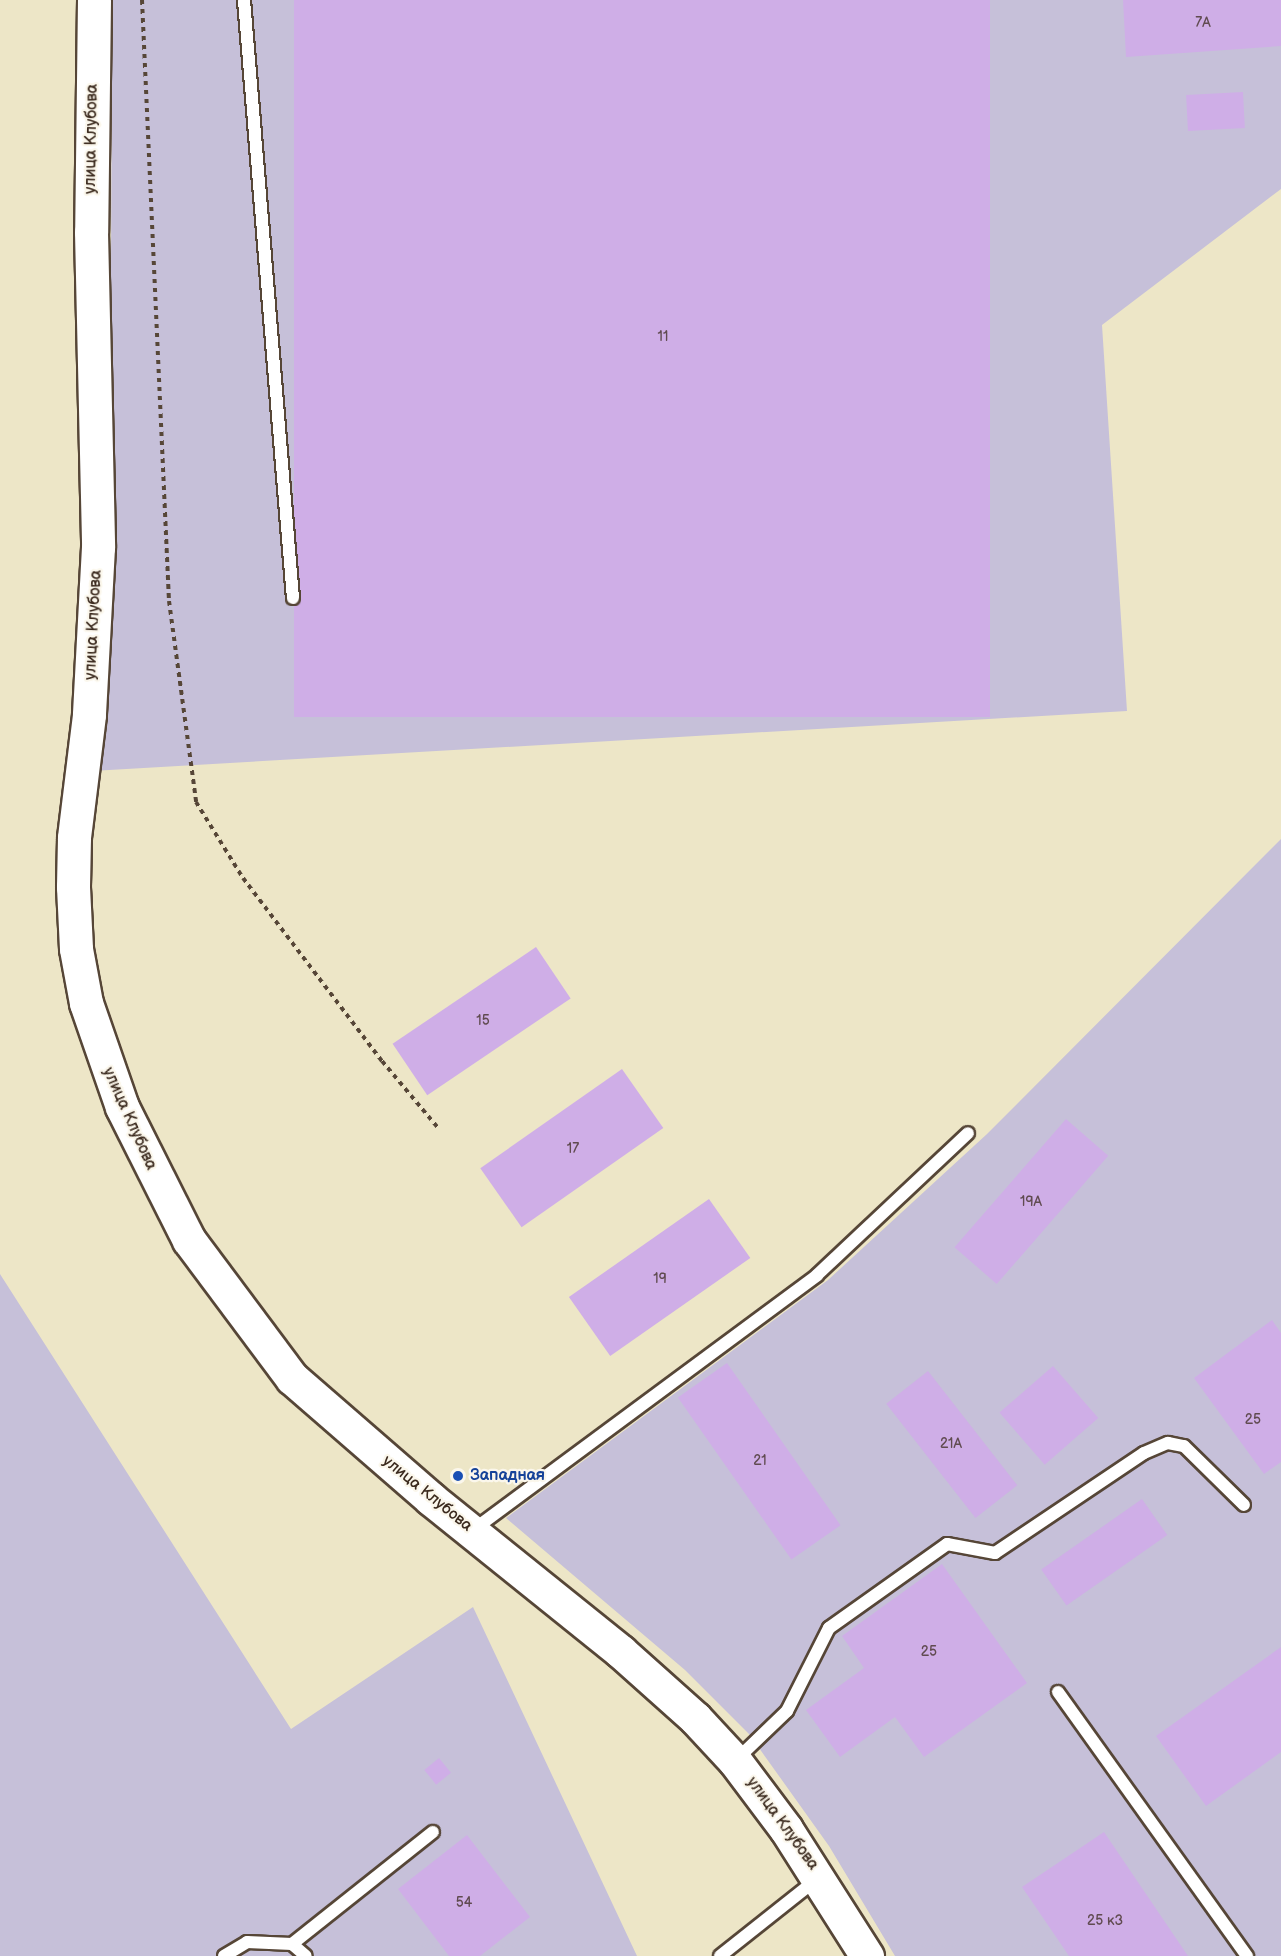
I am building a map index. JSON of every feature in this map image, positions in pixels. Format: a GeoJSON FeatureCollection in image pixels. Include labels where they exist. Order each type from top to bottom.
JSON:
{"type":"FeatureCollection","features":[{"type":"Feature","properties":{"kind":"main road","name":"улица Клубова"},"geometry":{"type":"LineString","coordinates":[[94,0],[91,232],[98,547],[89,715],[73,868],[76,949],[86,1003],[122,1107],[167,1201],[252,1329],[292,1378],[472,1531],[659,1684],[735,1761],[820,1876],[867,1956]]}},
{"type":"Feature","properties":{"kind":"lane"},"geometry":{"type":"LineString","coordinates":[[244,0],[293,598]]}},
{"type":"Feature","properties":{"kind":"lane"},"geometry":{"type":"LineString","coordinates":[[472,1531],[817,1275],[968,1132]]}},
{"type":"Feature","properties":{"kind":"lane"},"geometry":{"type":"LineString","coordinates":[[735,1761],[787,1711],[829,1628],[947,1544],[994,1553],[1144,1453],[1168,1443],[1184,1446],[1244,1505]]}},
{"type":"Feature","properties":{"kind":"lane"},"geometry":{"type":"LineString","coordinates":[[1059,1692],[1247,1956]]}},
{"type":"Feature","properties":{"kind":"lane"},"geometry":{"type":"LineString","coordinates":[[292,1944],[434,1832]]}},
{"type":"Feature","properties":{"kind":"lane"},"geometry":{"type":"LineString","coordinates":[[720,1956],[820,1876]]}},
{"type":"Feature","properties":{"kind":"lane"},"geometry":{"type":"LineString","coordinates":[[224,1956],[247,1942],[292,1944],[306,1956]]}},
{"type":"Feature","properties":{"kind":"path"},"geometry":{"type":"LineString","coordinates":[[142,0],[169,601],[196,802],[243,879],[382,1061],[439,1129]]}},
{"type":"Feature","properties":{"kind":"shaded area"},"geometry":{"type":"Polygon","coordinates":[[[112,0],[1281,0],[1281,189],[1102,325],[1127,711],[92,771],[110,545],[112,0]]]}},
{"type":"Feature","properties":{"kind":"shaded area"},"geometry":{"type":"Polygon","coordinates":[[[1281,839],[1281,1956],[895,1956],[829,1846],[749,1734],[685,1670],[506,1518],[828,1280],[987,1134],[1281,839]]]}},
{"type":"Feature","properties":{"kind":"shaded area"},"geometry":{"type":"Polygon","coordinates":[[[0,1274],[291,1729],[473,1607],[637,1956],[0,1956],[0,1274]]]}},
{"type":"Feature","properties":{"kind":"building"},"geometry":{"type":"Polygon","coordinates":[[[294,0],[990,0],[990,717],[294,717],[294,0]]]}},
{"type":"Feature","properties":{"kind":"building"},"geometry":{"type":"Polygon","coordinates":[[[1123,0],[1281,0],[1281,46],[1126,57],[1123,0]]]}},
{"type":"Feature","properties":{"kind":"building"},"geometry":{"type":"Polygon","coordinates":[[[1243,92],[1245,128],[1188,131],[1186,95],[1243,92]]]}},
{"type":"Feature","properties":{"kind":"building"},"geometry":{"type":"Polygon","coordinates":[[[536,947],[571,998],[427,1095],[393,1044],[536,947]]]}},
{"type":"Feature","properties":{"kind":"building"},"geometry":{"type":"Polygon","coordinates":[[[622,1069],[663,1128],[522,1227],[480,1168],[622,1069]]]}},
{"type":"Feature","properties":{"kind":"building"},"geometry":{"type":"Polygon","coordinates":[[[1066,1119],[1108,1156],[997,1284],[954,1247],[1066,1119]]]}},
{"type":"Feature","properties":{"kind":"building"},"geometry":{"type":"Polygon","coordinates":[[[709,1199],[750,1258],[610,1356],[569,1297],[709,1199]]]}},
{"type":"Feature","properties":{"kind":"building"},"geometry":{"type":"Polygon","coordinates":[[[1272,1320],[1281,1333],[1281,1462],[1264,1474],[1194,1378],[1272,1320]]]}},
{"type":"Feature","properties":{"kind":"building"},"geometry":{"type":"Polygon","coordinates":[[[727,1363],[841,1525],[791,1560],[678,1397],[727,1363]]]}},
{"type":"Feature","properties":{"kind":"building"},"geometry":{"type":"Polygon","coordinates":[[[1053,1366],[1098,1418],[1045,1465],[999,1413],[1053,1366]]]}},
{"type":"Feature","properties":{"kind":"building"},"geometry":{"type":"Polygon","coordinates":[[[928,1371],[1017,1485],[976,1518],[886,1404],[928,1371]]]}},
{"type":"Feature","properties":{"kind":"building"},"geometry":{"type":"Polygon","coordinates":[[[1142,1499],[1167,1535],[1066,1606],[1041,1570],[1142,1499]]]}},
{"type":"Feature","properties":{"kind":"building"},"geometry":{"type":"Polygon","coordinates":[[[942,1564],[1027,1683],[924,1757],[895,1717],[840,1757],[806,1710],[864,1668],[842,1636],[942,1564]]]}},
{"type":"Feature","properties":{"kind":"building"},"geometry":{"type":"Polygon","coordinates":[[[1281,1647],[1281,1752],[1206,1806],[1156,1736],[1281,1647]]]}},
{"type":"Feature","properties":{"kind":"building"},"geometry":{"type":"Polygon","coordinates":[[[439,1758],[451,1773],[436,1785],[424,1770],[439,1758]]]}},
{"type":"Feature","properties":{"kind":"building"},"geometry":{"type":"Polygon","coordinates":[[[1104,1832],[1188,1956],[1069,1956],[1022,1887],[1104,1832]]]}},
{"type":"Feature","properties":{"kind":"building"},"geometry":{"type":"Polygon","coordinates":[[[467,1835],[530,1917],[480,1956],[449,1956],[398,1889],[467,1835]]]}},
{"type":"Feature","properties":{"kind":"place","name":"Западная"},"geometry":{"type":"Point","coordinates":[458,1476]}}]}
